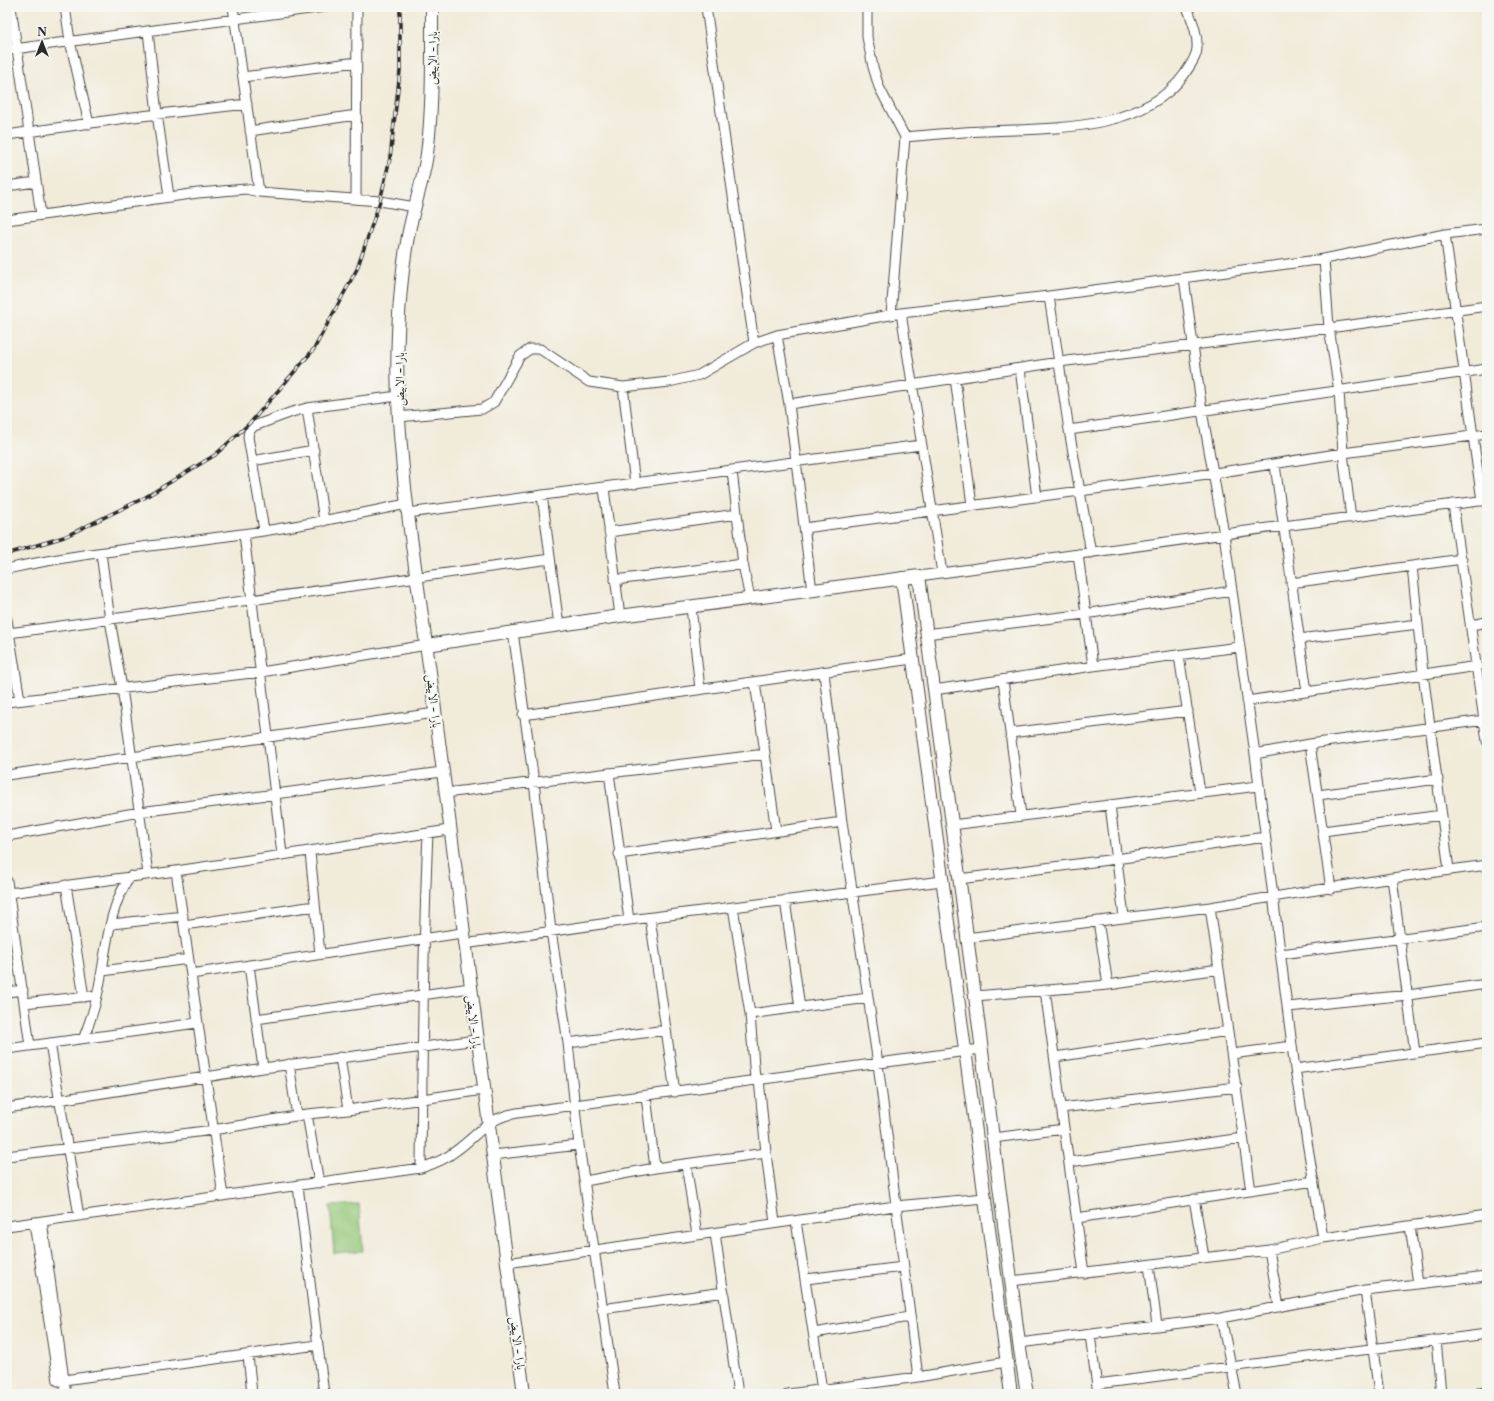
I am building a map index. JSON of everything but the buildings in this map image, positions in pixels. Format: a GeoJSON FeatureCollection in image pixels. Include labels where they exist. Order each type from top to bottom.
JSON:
{"type":"FeatureCollection","features":[{"type":"Feature","properties":{"kind":"main road","name":"بارا - الابيض"},"geometry":{"type":"LineString","coordinates":[[432,7],[431,99],[428,138],[426,157],[409,232],[404,263],[398,363],[398,417],[407,509],[427,645],[463,939],[524,1394]]}},
{"type":"Feature","properties":{"kind":"main road"},"geometry":{"type":"LineString","coordinates":[[427,645],[620,616],[919,576],[966,938],[976,996],[981,1049],[1027,1394]]}},
{"type":"Feature","properties":{"kind":"main road"},"geometry":{"type":"LineString","coordinates":[[902,578],[1011,1394]]}},
{"type":"Feature","properties":{"kind":"street"},"geometry":{"type":"LineString","coordinates":[[10,7],[11,49],[29,132],[41,215]]}},
{"type":"Feature","properties":{"kind":"street"},"geometry":{"type":"LineString","coordinates":[[65,7],[70,41],[89,124]]}},
{"type":"Feature","properties":{"kind":"street"},"geometry":{"type":"LineString","coordinates":[[233,7],[259,192]]}},
{"type":"Feature","properties":{"kind":"street"},"geometry":{"type":"LineString","coordinates":[[11,49],[324,7]]}},
{"type":"Feature","properties":{"kind":"street"},"geometry":{"type":"LineString","coordinates":[[356,199],[357,7]]}},
{"type":"Feature","properties":{"kind":"street"},"geometry":{"type":"LineString","coordinates":[[706,7],[754,343]]}},
{"type":"Feature","properties":{"kind":"street"},"geometry":{"type":"LineString","coordinates":[[867,7],[867,37],[872,67],[879,87],[905,137],[891,315]]}},
{"type":"Feature","properties":{"kind":"street"},"geometry":{"type":"LineString","coordinates":[[905,137],[954,132],[1069,127],[1103,121],[1136,111],[1156,100],[1179,81],[1191,64],[1197,48],[1194,27],[1186,7]]}},
{"type":"Feature","properties":{"kind":"street"},"geometry":{"type":"LineString","coordinates":[[148,31],[157,114],[169,196]]}},
{"type":"Feature","properties":{"kind":"street"},"geometry":{"type":"LineString","coordinates":[[243,77],[357,62]]}},
{"type":"Feature","properties":{"kind":"street"},"geometry":{"type":"LineString","coordinates":[[7,135],[157,114],[247,104]]}},
{"type":"Feature","properties":{"kind":"street"},"geometry":{"type":"LineString","coordinates":[[250,132],[356,115]]}},
{"type":"Feature","properties":{"kind":"street"},"geometry":{"type":"LineString","coordinates":[[7,186],[36,182]]}},
{"type":"Feature","properties":{"kind":"street"},"geometry":{"type":"LineString","coordinates":[[7,220],[169,196],[246,189],[259,192],[380,201],[415,207]]}},
{"type":"Feature","properties":{"kind":"street"},"geometry":{"type":"LineString","coordinates":[[398,417],[482,409],[488,407],[494,402],[502,390],[520,356],[530,349],[540,349],[589,382],[623,387],[669,382],[699,375],[754,343],[777,335],[901,313],[1049,296],[1324,259],[1445,234],[1487,229]]}},
{"type":"Feature","properties":{"kind":"street"},"geometry":{"type":"LineString","coordinates":[[919,576],[1283,526],[1485,501],[1473,436],[1445,234]]}},
{"type":"Feature","properties":{"kind":"street"},"geometry":{"type":"LineString","coordinates":[[1324,259],[1329,328],[1339,391],[1343,453],[1351,518]]}},
{"type":"Feature","properties":{"kind":"street"},"geometry":{"type":"LineString","coordinates":[[1184,278],[1202,411],[1224,534],[1255,754],[1295,1070],[1323,1238]]}},
{"type":"Feature","properties":{"kind":"street"},"geometry":{"type":"LineString","coordinates":[[1049,296],[1069,430],[1091,553]]}},
{"type":"Feature","properties":{"kind":"street"},"geometry":{"type":"LineString","coordinates":[[789,404],[913,383],[1020,369],[1059,362],[1194,346],[1487,306]]}},
{"type":"Feature","properties":{"kind":"street"},"geometry":{"type":"LineString","coordinates":[[901,313],[942,573]]}},
{"type":"Feature","properties":{"kind":"street"},"geometry":{"type":"LineString","coordinates":[[777,335],[797,462],[812,590]]}},
{"type":"Feature","properties":{"kind":"street"},"geometry":{"type":"LineString","coordinates":[[1020,369],[1037,497]]}},
{"type":"Feature","properties":{"kind":"street"},"geometry":{"type":"LineString","coordinates":[[1069,430],[1487,369]]}},
{"type":"Feature","properties":{"kind":"street"},"geometry":{"type":"LineString","coordinates":[[955,378],[972,505]]}},
{"type":"Feature","properties":{"kind":"street"},"geometry":{"type":"LineString","coordinates":[[623,387],[635,484]]}},
{"type":"Feature","properties":{"kind":"street"},"geometry":{"type":"LineString","coordinates":[[264,530],[248,437],[254,426],[307,408],[398,396]]}},
{"type":"Feature","properties":{"kind":"street"},"geometry":{"type":"LineString","coordinates":[[307,408],[324,521]]}},
{"type":"Feature","properties":{"kind":"street"},"geometry":{"type":"LineString","coordinates":[[804,528],[1275,465],[1343,453],[1487,434]]}},
{"type":"Feature","properties":{"kind":"street"},"geometry":{"type":"LineString","coordinates":[[7,569],[101,553],[244,534],[407,509],[604,488],[921,445]]}},
{"type":"Feature","properties":{"kind":"street"},"geometry":{"type":"LineString","coordinates":[[252,461],[314,450]]}},
{"type":"Feature","properties":{"kind":"street"},"geometry":{"type":"LineString","coordinates":[[1275,465],[1307,692]]}},
{"type":"Feature","properties":{"kind":"street"},"geometry":{"type":"LineString","coordinates":[[732,471],[743,564],[750,599]]}},
{"type":"Feature","properties":{"kind":"street"},"geometry":{"type":"LineString","coordinates":[[604,488],[620,616]]}},
{"type":"Feature","properties":{"kind":"street"},"geometry":{"type":"LineString","coordinates":[[542,495],[559,626]]}},
{"type":"Feature","properties":{"kind":"street"},"geometry":{"type":"LineString","coordinates":[[1453,504],[1487,741]]}},
{"type":"Feature","properties":{"kind":"street"},"geometry":{"type":"LineString","coordinates":[[609,532],[737,514]]}},
{"type":"Feature","properties":{"kind":"street"},"geometry":{"type":"LineString","coordinates":[[244,534],[282,854]]}},
{"type":"Feature","properties":{"kind":"street"},"geometry":{"type":"LineString","coordinates":[[101,553],[110,620],[122,688],[148,874]]}},
{"type":"Feature","properties":{"kind":"street"},"geometry":{"type":"LineString","coordinates":[[1078,554],[1093,666]]}},
{"type":"Feature","properties":{"kind":"street"},"geometry":{"type":"LineString","coordinates":[[9,633],[550,559]]}},
{"type":"Feature","properties":{"kind":"street"},"geometry":{"type":"LineString","coordinates":[[1291,583],[1462,559]]}},
{"type":"Feature","properties":{"kind":"street"},"geometry":{"type":"LineString","coordinates":[[615,580],[743,564]]}},
{"type":"Feature","properties":{"kind":"street"},"geometry":{"type":"LineString","coordinates":[[1412,566],[1423,673],[1449,870]]}},
{"type":"Feature","properties":{"kind":"street"},"geometry":{"type":"LineString","coordinates":[[926,634],[1085,614],[1232,591]]}},
{"type":"Feature","properties":{"kind":"street"},"geometry":{"type":"LineString","coordinates":[[691,607],[700,689]]}},
{"type":"Feature","properties":{"kind":"street"},"geometry":{"type":"LineString","coordinates":[[7,620],[20,700]]}},
{"type":"Feature","properties":{"kind":"street"},"geometry":{"type":"LineString","coordinates":[[1471,624],[1487,622]]}},
{"type":"Feature","properties":{"kind":"street"},"geometry":{"type":"LineString","coordinates":[[1299,640],[1418,624]]}},
{"type":"Feature","properties":{"kind":"street"},"geometry":{"type":"LineString","coordinates":[[513,632],[523,715],[534,782],[551,931],[568,1043],[579,1145],[615,1394]]}},
{"type":"Feature","properties":{"kind":"street"},"geometry":{"type":"LineString","coordinates":[[7,702],[261,672],[427,645]]}},
{"type":"Feature","properties":{"kind":"street"},"geometry":{"type":"LineString","coordinates":[[934,690],[1093,666],[1239,647]]}},
{"type":"Feature","properties":{"kind":"street"},"geometry":{"type":"LineString","coordinates":[[1179,656],[1200,792]]}},
{"type":"Feature","properties":{"kind":"street"},"geometry":{"type":"LineString","coordinates":[[523,715],[700,689],[824,673],[912,659]]}},
{"type":"Feature","properties":{"kind":"street"},"geometry":{"type":"LineString","coordinates":[[1247,701],[1423,673],[1477,666]]}},
{"type":"Feature","properties":{"kind":"street"},"geometry":{"type":"LineString","coordinates":[[824,673],[842,822],[878,1064],[909,1317],[918,1377]]}},
{"type":"Feature","properties":{"kind":"street"},"geometry":{"type":"LineString","coordinates":[[1003,680],[1022,815]]}},
{"type":"Feature","properties":{"kind":"street"},"geometry":{"type":"LineString","coordinates":[[755,682],[776,831]]}},
{"type":"Feature","properties":{"kind":"street"},"geometry":{"type":"LineString","coordinates":[[1010,733],[1188,711]]}},
{"type":"Feature","properties":{"kind":"street"},"geometry":{"type":"LineString","coordinates":[[7,775],[435,713]]}},
{"type":"Feature","properties":{"kind":"street"},"geometry":{"type":"LineString","coordinates":[[1255,754],[1310,744],[1484,720]]}},
{"type":"Feature","properties":{"kind":"street"},"geometry":{"type":"LineString","coordinates":[[1310,744],[1331,889]]}},
{"type":"Feature","properties":{"kind":"street"},"geometry":{"type":"LineString","coordinates":[[445,793],[765,754]]}},
{"type":"Feature","properties":{"kind":"street"},"geometry":{"type":"LineString","coordinates":[[7,836],[140,812],[442,772]]}},
{"type":"Feature","properties":{"kind":"street"},"geometry":{"type":"LineString","coordinates":[[609,773],[629,920]]}},
{"type":"Feature","properties":{"kind":"street"},"geometry":{"type":"LineString","coordinates":[[1318,795],[1438,778]]}},
{"type":"Feature","properties":{"kind":"street"},"geometry":{"type":"LineString","coordinates":[[952,825],[1200,792],[1258,786]]}},
{"type":"Feature","properties":{"kind":"street"},"geometry":{"type":"LineString","coordinates":[[1110,805],[1124,917]]}},
{"type":"Feature","properties":{"kind":"street"},"geometry":{"type":"LineString","coordinates":[[1323,831],[1442,815]]}},
{"type":"Feature","properties":{"kind":"street"},"geometry":{"type":"LineString","coordinates":[[619,854],[842,822]]}},
{"type":"Feature","properties":{"kind":"street"},"geometry":{"type":"LineString","coordinates":[[9,893],[176,871],[282,854],[310,852],[449,830]]}},
{"type":"Feature","properties":{"kind":"street"},"geometry":{"type":"LineString","coordinates":[[421,1168],[424,995],[423,939],[428,833]]}},
{"type":"Feature","properties":{"kind":"street"},"geometry":{"type":"LineString","coordinates":[[959,879],[1116,859],[1265,837]]}},
{"type":"Feature","properties":{"kind":"street"},"geometry":{"type":"LineString","coordinates":[[310,852],[320,954]]}},
{"type":"Feature","properties":{"kind":"street"},"geometry":{"type":"LineString","coordinates":[[966,938],[1210,907],[1331,889],[1392,878],[1487,865]]}},
{"type":"Feature","properties":{"kind":"street"},"geometry":{"type":"LineString","coordinates":[[176,871],[223,1196]]}},
{"type":"Feature","properties":{"kind":"street"},"geometry":{"type":"LineString","coordinates":[[84,1038],[98,996],[112,924],[123,886],[131,876]]}},
{"type":"Feature","properties":{"kind":"street"},"geometry":{"type":"LineString","coordinates":[[1392,878],[1416,1052]]}},
{"type":"Feature","properties":{"kind":"street"},"geometry":{"type":"LineString","coordinates":[[191,974],[423,939],[463,939],[551,931],[942,880]]}},
{"type":"Feature","properties":{"kind":"street"},"geometry":{"type":"LineString","coordinates":[[7,881],[12,942],[23,990],[30,1046]]}},
{"type":"Feature","properties":{"kind":"street"},"geometry":{"type":"LineString","coordinates":[[66,885],[84,997]]}},
{"type":"Feature","properties":{"kind":"street"},"geometry":{"type":"LineString","coordinates":[[785,900],[800,1008]]}},
{"type":"Feature","properties":{"kind":"street"},"geometry":{"type":"LineString","coordinates":[[112,924],[183,921],[315,906]]}},
{"type":"Feature","properties":{"kind":"street"},"geometry":{"type":"LineString","coordinates":[[733,907],[750,1014],[775,1223]]}},
{"type":"Feature","properties":{"kind":"street"},"geometry":{"type":"LineString","coordinates":[[1210,907],[1251,1191]]}},
{"type":"Feature","properties":{"kind":"street"},"geometry":{"type":"LineString","coordinates":[[650,918],[675,1092]]}},
{"type":"Feature","properties":{"kind":"street"},"geometry":{"type":"LineString","coordinates":[[1098,921],[1108,985]]}},
{"type":"Feature","properties":{"kind":"street"},"geometry":{"type":"LineString","coordinates":[[1281,954],[1487,927]]}},
{"type":"Feature","properties":{"kind":"street"},"geometry":{"type":"LineString","coordinates":[[102,971],[188,959]]}},
{"type":"Feature","properties":{"kind":"street"},"geometry":{"type":"LineString","coordinates":[[249,965],[263,1068]]}},
{"type":"Feature","properties":{"kind":"street"},"geometry":{"type":"LineString","coordinates":[[976,996],[1108,985],[1219,969]]}},
{"type":"Feature","properties":{"kind":"street"},"geometry":{"type":"LineString","coordinates":[[1288,1007],[1408,995],[1487,984]]}},
{"type":"Feature","properties":{"kind":"street"},"geometry":{"type":"LineString","coordinates":[[256,1019],[470,988]]}},
{"type":"Feature","properties":{"kind":"street"},"geometry":{"type":"LineString","coordinates":[[7,992],[23,990]]}},
{"type":"Feature","properties":{"kind":"street"},"geometry":{"type":"LineString","coordinates":[[1045,990],[1084,1272]]}},
{"type":"Feature","properties":{"kind":"street"},"geometry":{"type":"LineString","coordinates":[[24,1003],[98,996]]}},
{"type":"Feature","properties":{"kind":"street"},"geometry":{"type":"LineString","coordinates":[[750,1014],[868,998]]}},
{"type":"Feature","properties":{"kind":"street"},"geometry":{"type":"LineString","coordinates":[[7,1049],[197,1023]]}},
{"type":"Feature","properties":{"kind":"street"},"geometry":{"type":"LineString","coordinates":[[568,1043],[666,1030]]}},
{"type":"Feature","properties":{"kind":"street"},"geometry":{"type":"LineString","coordinates":[[1055,1057],[1228,1031]]}},
{"type":"Feature","properties":{"kind":"street"},"geometry":{"type":"LineString","coordinates":[[7,1108],[289,1064],[477,1040]]}},
{"type":"Feature","properties":{"kind":"street"},"geometry":{"type":"LineString","coordinates":[[50,1043],[66,1148],[79,1216]]}},
{"type":"Feature","properties":{"kind":"street"},"geometry":{"type":"LineString","coordinates":[[1295,1070],[1487,1043]]}},
{"type":"Feature","properties":{"kind":"street"},"geometry":{"type":"LineString","coordinates":[[1232,1054],[1292,1046]]}},
{"type":"Feature","properties":{"kind":"street"},"geometry":{"type":"LineString","coordinates":[[7,1226],[421,1168],[438,1162],[457,1151],[488,1123],[501,1116],[574,1104],[646,1096],[757,1079],[981,1049]]}},
{"type":"Feature","properties":{"kind":"street"},"geometry":{"type":"LineString","coordinates":[[340,1057],[348,1110]]}},
{"type":"Feature","properties":{"kind":"street"},"geometry":{"type":"LineString","coordinates":[[289,1064],[297,1116]]}},
{"type":"Feature","properties":{"kind":"street"},"geometry":{"type":"LineString","coordinates":[[1061,1108],[1237,1087]]}},
{"type":"Feature","properties":{"kind":"street"},"geometry":{"type":"LineString","coordinates":[[7,1156],[213,1130],[307,1114],[348,1110],[483,1090]]}},
{"type":"Feature","properties":{"kind":"street"},"geometry":{"type":"LineString","coordinates":[[646,1096],[655,1168]]}},
{"type":"Feature","properties":{"kind":"street"},"geometry":{"type":"LineString","coordinates":[[307,1114],[319,1183]]}},
{"type":"Feature","properties":{"kind":"street"},"geometry":{"type":"LineString","coordinates":[[993,1138],[1064,1130]]}},
{"type":"Feature","properties":{"kind":"street"},"geometry":{"type":"LineString","coordinates":[[1069,1162],[1243,1138]]}},
{"type":"Feature","properties":{"kind":"street"},"geometry":{"type":"LineString","coordinates":[[493,1155],[579,1145]]}},
{"type":"Feature","properties":{"kind":"street"},"geometry":{"type":"LineString","coordinates":[[585,1181],[655,1168],[766,1153]]}},
{"type":"Feature","properties":{"kind":"street"},"geometry":{"type":"LineString","coordinates":[[686,1164],[697,1235]]}},
{"type":"Feature","properties":{"kind":"street"},"geometry":{"type":"LineString","coordinates":[[1077,1218],[1314,1181]]}},
{"type":"Feature","properties":{"kind":"street"},"geometry":{"type":"LineString","coordinates":[[298,1186],[324,1394]]}},
{"type":"Feature","properties":{"kind":"street"},"geometry":{"type":"LineString","coordinates":[[507,1263],[895,1206],[984,1198]]}},
{"type":"Feature","properties":{"kind":"street"},"geometry":{"type":"LineString","coordinates":[[1194,1199],[1204,1258]]}},
{"type":"Feature","properties":{"kind":"street"},"geometry":{"type":"LineString","coordinates":[[1011,1281],[1270,1250],[1323,1238],[1487,1215]]}},
{"type":"Feature","properties":{"kind":"street"},"geometry":{"type":"LineString","coordinates":[[796,1221],[822,1390]]}},
{"type":"Feature","properties":{"kind":"street"},"geometry":{"type":"LineString","coordinates":[[38,1222],[66,1394]]}},
{"type":"Feature","properties":{"kind":"street"},"geometry":{"type":"LineString","coordinates":[[38,1222],[60,1394]]}},
{"type":"Feature","properties":{"kind":"street"},"geometry":{"type":"LineString","coordinates":[[1410,1226],[1418,1284]]}},
{"type":"Feature","properties":{"kind":"street"},"geometry":{"type":"LineString","coordinates":[[715,1233],[738,1394]]}},
{"type":"Feature","properties":{"kind":"street"},"geometry":{"type":"LineString","coordinates":[[1270,1250],[1279,1307]]}},
{"type":"Feature","properties":{"kind":"street"},"geometry":{"type":"LineString","coordinates":[[1149,1265],[1158,1325]]}},
{"type":"Feature","properties":{"kind":"street"},"geometry":{"type":"LineString","coordinates":[[806,1279],[903,1267]]}},
{"type":"Feature","properties":{"kind":"street"},"geometry":{"type":"LineString","coordinates":[[1019,1343],[1222,1318],[1365,1290],[1487,1276]]}},
{"type":"Feature","properties":{"kind":"street"},"geometry":{"type":"LineString","coordinates":[[1365,1290],[1380,1394]]}},
{"type":"Feature","properties":{"kind":"street"},"geometry":{"type":"LineString","coordinates":[[602,1309],[724,1292]]}},
{"type":"Feature","properties":{"kind":"street"},"geometry":{"type":"LineString","coordinates":[[814,1334],[909,1317]]}},
{"type":"Feature","properties":{"kind":"street"},"geometry":{"type":"LineString","coordinates":[[1222,1318],[1237,1394]]}},
{"type":"Feature","properties":{"kind":"street"},"geometry":{"type":"LineString","coordinates":[[1097,1384],[1487,1334]]}},
{"type":"Feature","properties":{"kind":"street"},"geometry":{"type":"LineString","coordinates":[[1090,1335],[1098,1394]]}},
{"type":"Feature","properties":{"kind":"street"},"geometry":{"type":"LineString","coordinates":[[1436,1340],[1441,1394]]}},
{"type":"Feature","properties":{"kind":"street"},"geometry":{"type":"LineString","coordinates":[[64,1380],[317,1345]]}},
{"type":"Feature","properties":{"kind":"street"},"geometry":{"type":"LineString","coordinates":[[248,1355],[252,1394]]}},
{"type":"Feature","properties":{"kind":"street"},"geometry":{"type":"LineString","coordinates":[[788,1394],[822,1390],[840,1391],[1006,1362]]}},
{"type":"Feature","properties":{"kind":"street"},"geometry":{"type":"LineString","coordinates":[[1472,1394],[1487,1392]]}},
{"type":"Feature","properties":{"kind":"green space"},"geometry":{"type":"Polygon","coordinates":[[[359,1204],[363,1251],[334,1253],[330,1206],[359,1204]]]}},
{"type":"Feature","properties":{"kind":"railway"},"geometry":{"type":"LineString","coordinates":[[7,554],[64,537],[144,498],[215,455],[252,421],[314,349],[357,269],[380,201],[390,158],[400,71],[400,7]]}}]}
